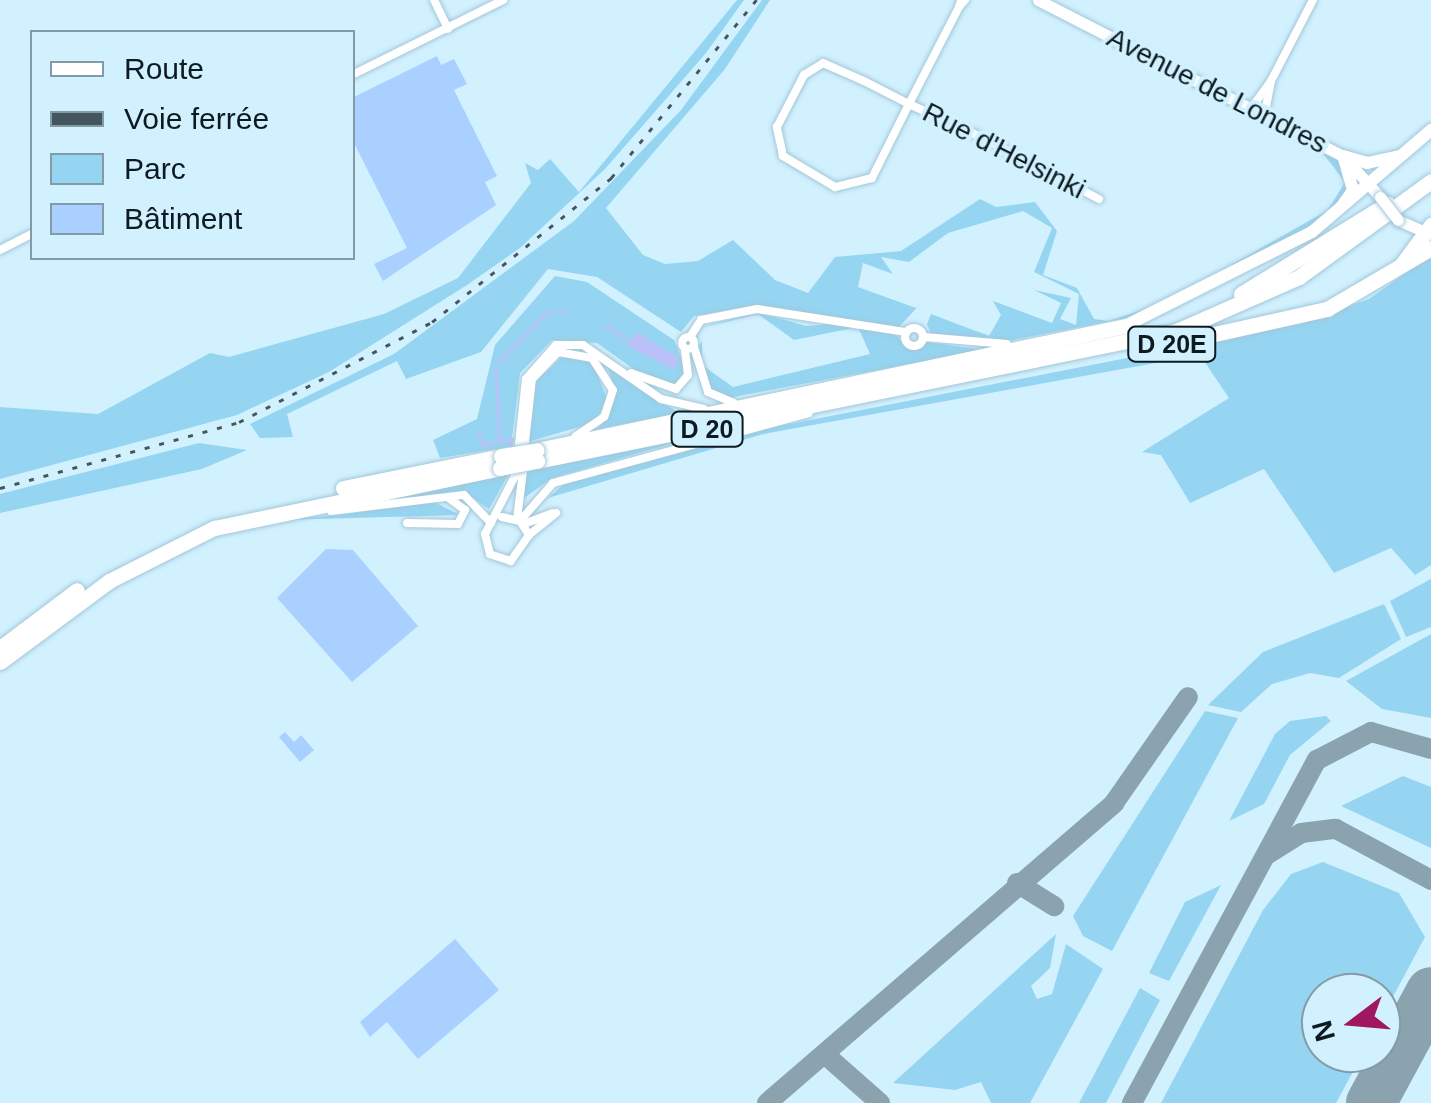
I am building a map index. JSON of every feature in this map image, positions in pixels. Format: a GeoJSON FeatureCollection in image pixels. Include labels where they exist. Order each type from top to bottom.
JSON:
{"type":"FeatureCollection","features":[{"type":"Feature","properties":{"kind":"highway","name":"D 20"},"geometry":{"type":"LineString","coordinates":[[879,390],[928,373],[1121,337],[1205,310],[1320,252],[1431,166]]}},
{"type":"Feature","properties":{"kind":"highway","name":"D 20"},"geometry":{"type":"LineString","coordinates":[[2,645],[136,553],[202,522],[879,390],[957,382],[1150,339],[1241,306],[1354,243],[1431,181]]}},
{"type":"Feature","properties":{"kind":"highway"},"geometry":{"type":"LineString","coordinates":[[1381,284],[1427,230]]}},
{"type":"Feature","properties":{"kind":"highway","name":"D 20E"},"geometry":{"type":"LineString","coordinates":[[957,382],[1297,318],[1381,284],[1431,248]]}},
{"type":"Feature","properties":{"kind":"highway","name":"D 20E"},"geometry":{"type":"LineString","coordinates":[[928,373],[1126,326]]}},
{"type":"Feature","properties":{"kind":"highway","name":"D 20"},"geometry":{"type":"LineString","coordinates":[[0,662],[109,581],[237,521],[523,457]]}},
{"type":"Feature","properties":{"kind":"main road"},"geometry":{"type":"LineString","coordinates":[[1331,219],[1353,190],[1343,156],[1392,160],[1430,131]]}},
{"type":"Feature","properties":{"kind":"main road","name":"D 20E"},"geometry":{"type":"LineString","coordinates":[[1126,326],[1232,280],[1331,219],[1372,187],[1430,131]]}},
{"type":"Feature","properties":{"kind":"street"},"geometry":{"type":"LineString","coordinates":[[434,0],[448,29]]}},
{"type":"Feature","properties":{"kind":"street"},"geometry":{"type":"LineString","coordinates":[[355,75],[504,0]]}},
{"type":"Feature","properties":{"kind":"street","name":"Avenue de Londres"},"geometry":{"type":"LineString","coordinates":[[1038,0],[1343,156]]}},
{"type":"Feature","properties":{"kind":"street"},"geometry":{"type":"LineString","coordinates":[[1250,110],[1272,81],[1313,0]]}},
{"type":"Feature","properties":{"kind":"street","name":"Rue d'Helsinki"},"geometry":{"type":"LineString","coordinates":[[962,2],[909,104],[859,186],[835,187],[777,145],[804,75],[823,64],[909,104],[1099,199]]}},
{"type":"Feature","properties":{"kind":"street"},"geometry":{"type":"LineString","coordinates":[[1264,117],[1272,81]]}},
{"type":"Feature","properties":{"kind":"street"},"geometry":{"type":"LineString","coordinates":[[1343,156],[1398,220],[1427,230]]}},
{"type":"Feature","properties":{"kind":"street"},"geometry":{"type":"LineString","coordinates":[[0,250],[30,235]]}},
{"type":"Feature","properties":{"kind":"street"},"geometry":{"type":"LineString","coordinates":[[683,384],[690,337],[701,320],[757,309],[906,332],[916,327],[924,337]]}},
{"type":"Feature","properties":{"kind":"street"},"geometry":{"type":"LineString","coordinates":[[906,332],[910,345],[924,337],[980,347],[1126,326]]}},
{"type":"Feature","properties":{"kind":"street"},"geometry":{"type":"LineString","coordinates":[[529,535],[521,521],[526,379],[542,352],[583,345],[684,409],[879,390]]}},
{"type":"Feature","properties":{"kind":"street"},"geometry":{"type":"LineString","coordinates":[[690,348],[704,385],[722,402],[744,404]]}},
{"type":"Feature","properties":{"kind":"street"},"geometry":{"type":"LineString","coordinates":[[502,517],[523,457],[538,365],[580,352],[609,376],[612,404],[594,426],[523,457]]}},
{"type":"Feature","properties":{"kind":"street"},"geometry":{"type":"LineString","coordinates":[[622,370],[667,391],[683,384],[704,385]]}},
{"type":"Feature","properties":{"kind":"street"},"geometry":{"type":"LineString","coordinates":[[521,521],[553,483],[879,390]]}},
{"type":"Feature","properties":{"kind":"street"},"geometry":{"type":"LineString","coordinates":[[407,524],[462,522],[465,510],[446,498]]}},
{"type":"Feature","properties":{"kind":"street"},"geometry":{"type":"LineString","coordinates":[[237,521],[474,498],[491,523],[486,545],[499,560],[521,556],[529,535],[556,513],[521,521],[502,517],[491,523]]}},
{"type":"Feature","properties":{"kind":"green space"},"geometry":{"type":"Polygon","coordinates":[[[737,0],[744,0],[706,53],[605,169],[520,248],[467,285],[329,372],[237,415],[0,479],[0,407],[98,414],[210,353],[229,357],[384,314],[458,278],[531,183],[525,163],[538,170],[550,159],[579,192],[737,0]]]}},
{"type":"Feature","properties":{"kind":"green space"},"geometry":{"type":"Polygon","coordinates":[[[762,0],[770,0],[725,69],[606,208],[643,255],[665,264],[698,261],[733,240],[775,280],[808,293],[835,257],[901,251],[980,199],[996,207],[1035,202],[1057,231],[1043,275],[1077,288],[1094,319],[1108,321],[1166,302],[1328,210],[1345,182],[1318,147],[1342,162],[1348,192],[1322,218],[1271,253],[1147,314],[1002,342],[931,334],[927,324],[931,314],[989,336],[1001,315],[993,301],[1052,323],[1061,303],[1034,290],[1071,298],[1060,319],[1076,325],[1079,294],[1034,272],[1052,228],[1023,211],[948,233],[909,262],[881,257],[893,274],[863,263],[858,287],[916,308],[923,301],[899,327],[757,305],[694,316],[681,332],[597,277],[548,269],[481,352],[406,379],[397,361],[287,414],[293,437],[260,438],[250,424],[394,354],[574,221],[681,110],[762,0]]]}},
{"type":"Feature","properties":{"kind":"green space"},"geometry":{"type":"Polygon","coordinates":[[[1431,255],[1431,565],[1415,575],[1391,548],[1334,573],[1264,469],[1190,503],[1161,455],[1142,452],[1229,398],[1200,355],[763,434],[548,498],[564,484],[759,430],[1300,324],[1369,299],[1431,255]]]}},
{"type":"Feature","properties":{"kind":"green space"},"geometry":{"type":"Polygon","coordinates":[[[555,276],[587,282],[674,340],[687,372],[677,386],[656,385],[597,343],[552,340],[520,373],[511,446],[440,458],[433,440],[477,419],[495,345],[555,276]]]}},
{"type":"Feature","properties":{"kind":"green space"},"geometry":{"type":"Polygon","coordinates":[[[757,312],[806,326],[856,322],[895,334],[910,350],[926,342],[985,350],[722,399],[707,386],[697,350],[702,341],[702,365],[733,387],[870,354],[858,327],[794,340],[758,314],[697,329],[757,312]]]}},
{"type":"Feature","properties":{"kind":"green space"},"geometry":{"type":"Polygon","coordinates":[[[564,355],[592,361],[608,401],[593,423],[527,442],[535,382],[564,355]]]}},
{"type":"Feature","properties":{"kind":"green space"},"geometry":{"type":"Polygon","coordinates":[[[607,366],[679,413],[598,429],[616,394],[607,366]]]}},
{"type":"Feature","properties":{"kind":"green space"},"geometry":{"type":"Polygon","coordinates":[[[687,439],[552,478],[523,499],[525,472],[687,439]]]}},
{"type":"Feature","properties":{"kind":"green space"},"geometry":{"type":"Polygon","coordinates":[[[199,443],[247,450],[202,469],[0,513],[0,494],[199,443]]]}},
{"type":"Feature","properties":{"kind":"green space"},"geometry":{"type":"Polygon","coordinates":[[[508,475],[489,509],[463,491],[357,505],[508,475]]]}},
{"type":"Feature","properties":{"kind":"green space"},"geometry":{"type":"Polygon","coordinates":[[[434,502],[460,515],[280,520],[339,515],[434,502]]]}},
{"type":"Feature","properties":{"kind":"green space"},"geometry":{"type":"Polygon","coordinates":[[[1431,579],[1431,627],[1406,637],[1390,601],[1431,579]]]}},
{"type":"Feature","properties":{"kind":"green space"},"geometry":{"type":"Polygon","coordinates":[[[1384,604],[1401,639],[1339,678],[1310,673],[1272,684],[1241,712],[1208,705],[1263,652],[1384,604]]]}},
{"type":"Feature","properties":{"kind":"green space"},"geometry":{"type":"Polygon","coordinates":[[[1431,634],[1431,718],[1382,709],[1346,681],[1431,634]]]}},
{"type":"Feature","properties":{"kind":"green space"},"geometry":{"type":"Polygon","coordinates":[[[1205,711],[1238,718],[1112,951],[1083,936],[1073,916],[1205,711]]]}},
{"type":"Feature","properties":{"kind":"green space"},"geometry":{"type":"Polygon","coordinates":[[[1326,716],[1331,721],[1290,755],[1264,804],[1229,821],[1275,734],[1290,721],[1326,716]]]}},
{"type":"Feature","properties":{"kind":"green space"},"geometry":{"type":"Polygon","coordinates":[[[1403,776],[1431,787],[1431,848],[1341,806],[1403,776]]]}},
{"type":"Feature","properties":{"kind":"green space"},"geometry":{"type":"Polygon","coordinates":[[[1323,862],[1399,893],[1425,937],[1401,982],[1401,973],[1301,973],[1301,1073],[1352,1073],[1336,1103],[1161,1103],[1263,910],[1291,874],[1323,862]]]}},
{"type":"Feature","properties":{"kind":"green space"},"geometry":{"type":"Polygon","coordinates":[[[1221,885],[1169,981],[1149,973],[1185,902],[1221,885]]]}},
{"type":"Feature","properties":{"kind":"green space"},"geometry":{"type":"Polygon","coordinates":[[[1056,934],[1050,968],[1031,986],[1037,999],[1052,994],[1066,944],[1103,969],[1030,1103],[991,1103],[981,1082],[955,1090],[893,1083],[1056,934]]]}},
{"type":"Feature","properties":{"kind":"green space"},"geometry":{"type":"Polygon","coordinates":[[[1140,988],[1160,1000],[1106,1103],[1079,1103],[1140,988]]]}},
{"type":"Feature","properties":{"kind":"shaded area"},"geometry":{"type":"Polygon","coordinates":[[[637,332],[680,359],[674,370],[626,345],[637,332]]]}},
{"type":"Feature","properties":{"kind":"building"},"geometry":{"type":"Polygon","coordinates":[[[437,56],[441,65],[454,59],[467,84],[454,90],[497,176],[485,182],[496,205],[383,281],[374,264],[407,248],[355,145],[355,97],[437,56]]]}},
{"type":"Feature","properties":{"kind":"building"},"geometry":{"type":"Polygon","coordinates":[[[326,549],[353,550],[418,626],[352,682],[277,598],[326,549]]]}},
{"type":"Feature","properties":{"kind":"building"},"geometry":{"type":"Polygon","coordinates":[[[285,732],[294,742],[301,735],[314,750],[300,762],[279,737],[285,732]]]}},
{"type":"Feature","properties":{"kind":"building"},"geometry":{"type":"Polygon","coordinates":[[[455,939],[499,990],[418,1059],[387,1022],[370,1037],[360,1022],[455,939]]]}},
{"type":"Feature","properties":{"kind":"waterway"},"geometry":{"type":"LineString","coordinates":[[499,362],[547,312],[569,312]]}},
{"type":"Feature","properties":{"kind":"waterway"},"geometry":{"type":"LineString","coordinates":[[606,326],[626,338]]}},
{"type":"Feature","properties":{"kind":"waterway"},"geometry":{"type":"LineString","coordinates":[[496,368],[500,441]]}},
{"type":"Feature","properties":{"kind":"waterway"},"geometry":{"type":"LineString","coordinates":[[479,432],[483,445],[512,439],[511,446]]}},
{"type":"Feature","properties":{"kind":"taxiway"},"geometry":{"type":"LineString","coordinates":[[767,1103],[1114,803],[1188,697]]}},
{"type":"Feature","properties":{"kind":"taxiway"},"geometry":{"type":"LineString","coordinates":[[1132,1103],[1317,760],[1371,732],[1431,749]]}},
{"type":"Feature","properties":{"kind":"taxiway"},"geometry":{"type":"LineString","coordinates":[[1268,854],[1301,833],[1336,829],[1431,880]]}},
{"type":"Feature","properties":{"kind":"taxiway"},"geometry":{"type":"LineString","coordinates":[[1017,883],[1054,906]]}},
{"type":"Feature","properties":{"kind":"taxiway"},"geometry":{"type":"LineString","coordinates":[[829,1058],[880,1103]]}},
{"type":"Feature","properties":{"kind":"runway"},"geometry":{"type":"LineString","coordinates":[[1371,1103],[1431,992]]}},
{"type":"Feature","properties":{"kind":"railway"},"geometry":{"type":"LineString","coordinates":[[0,488],[239,422],[432,322],[611,178],[756,0]]}}]}
